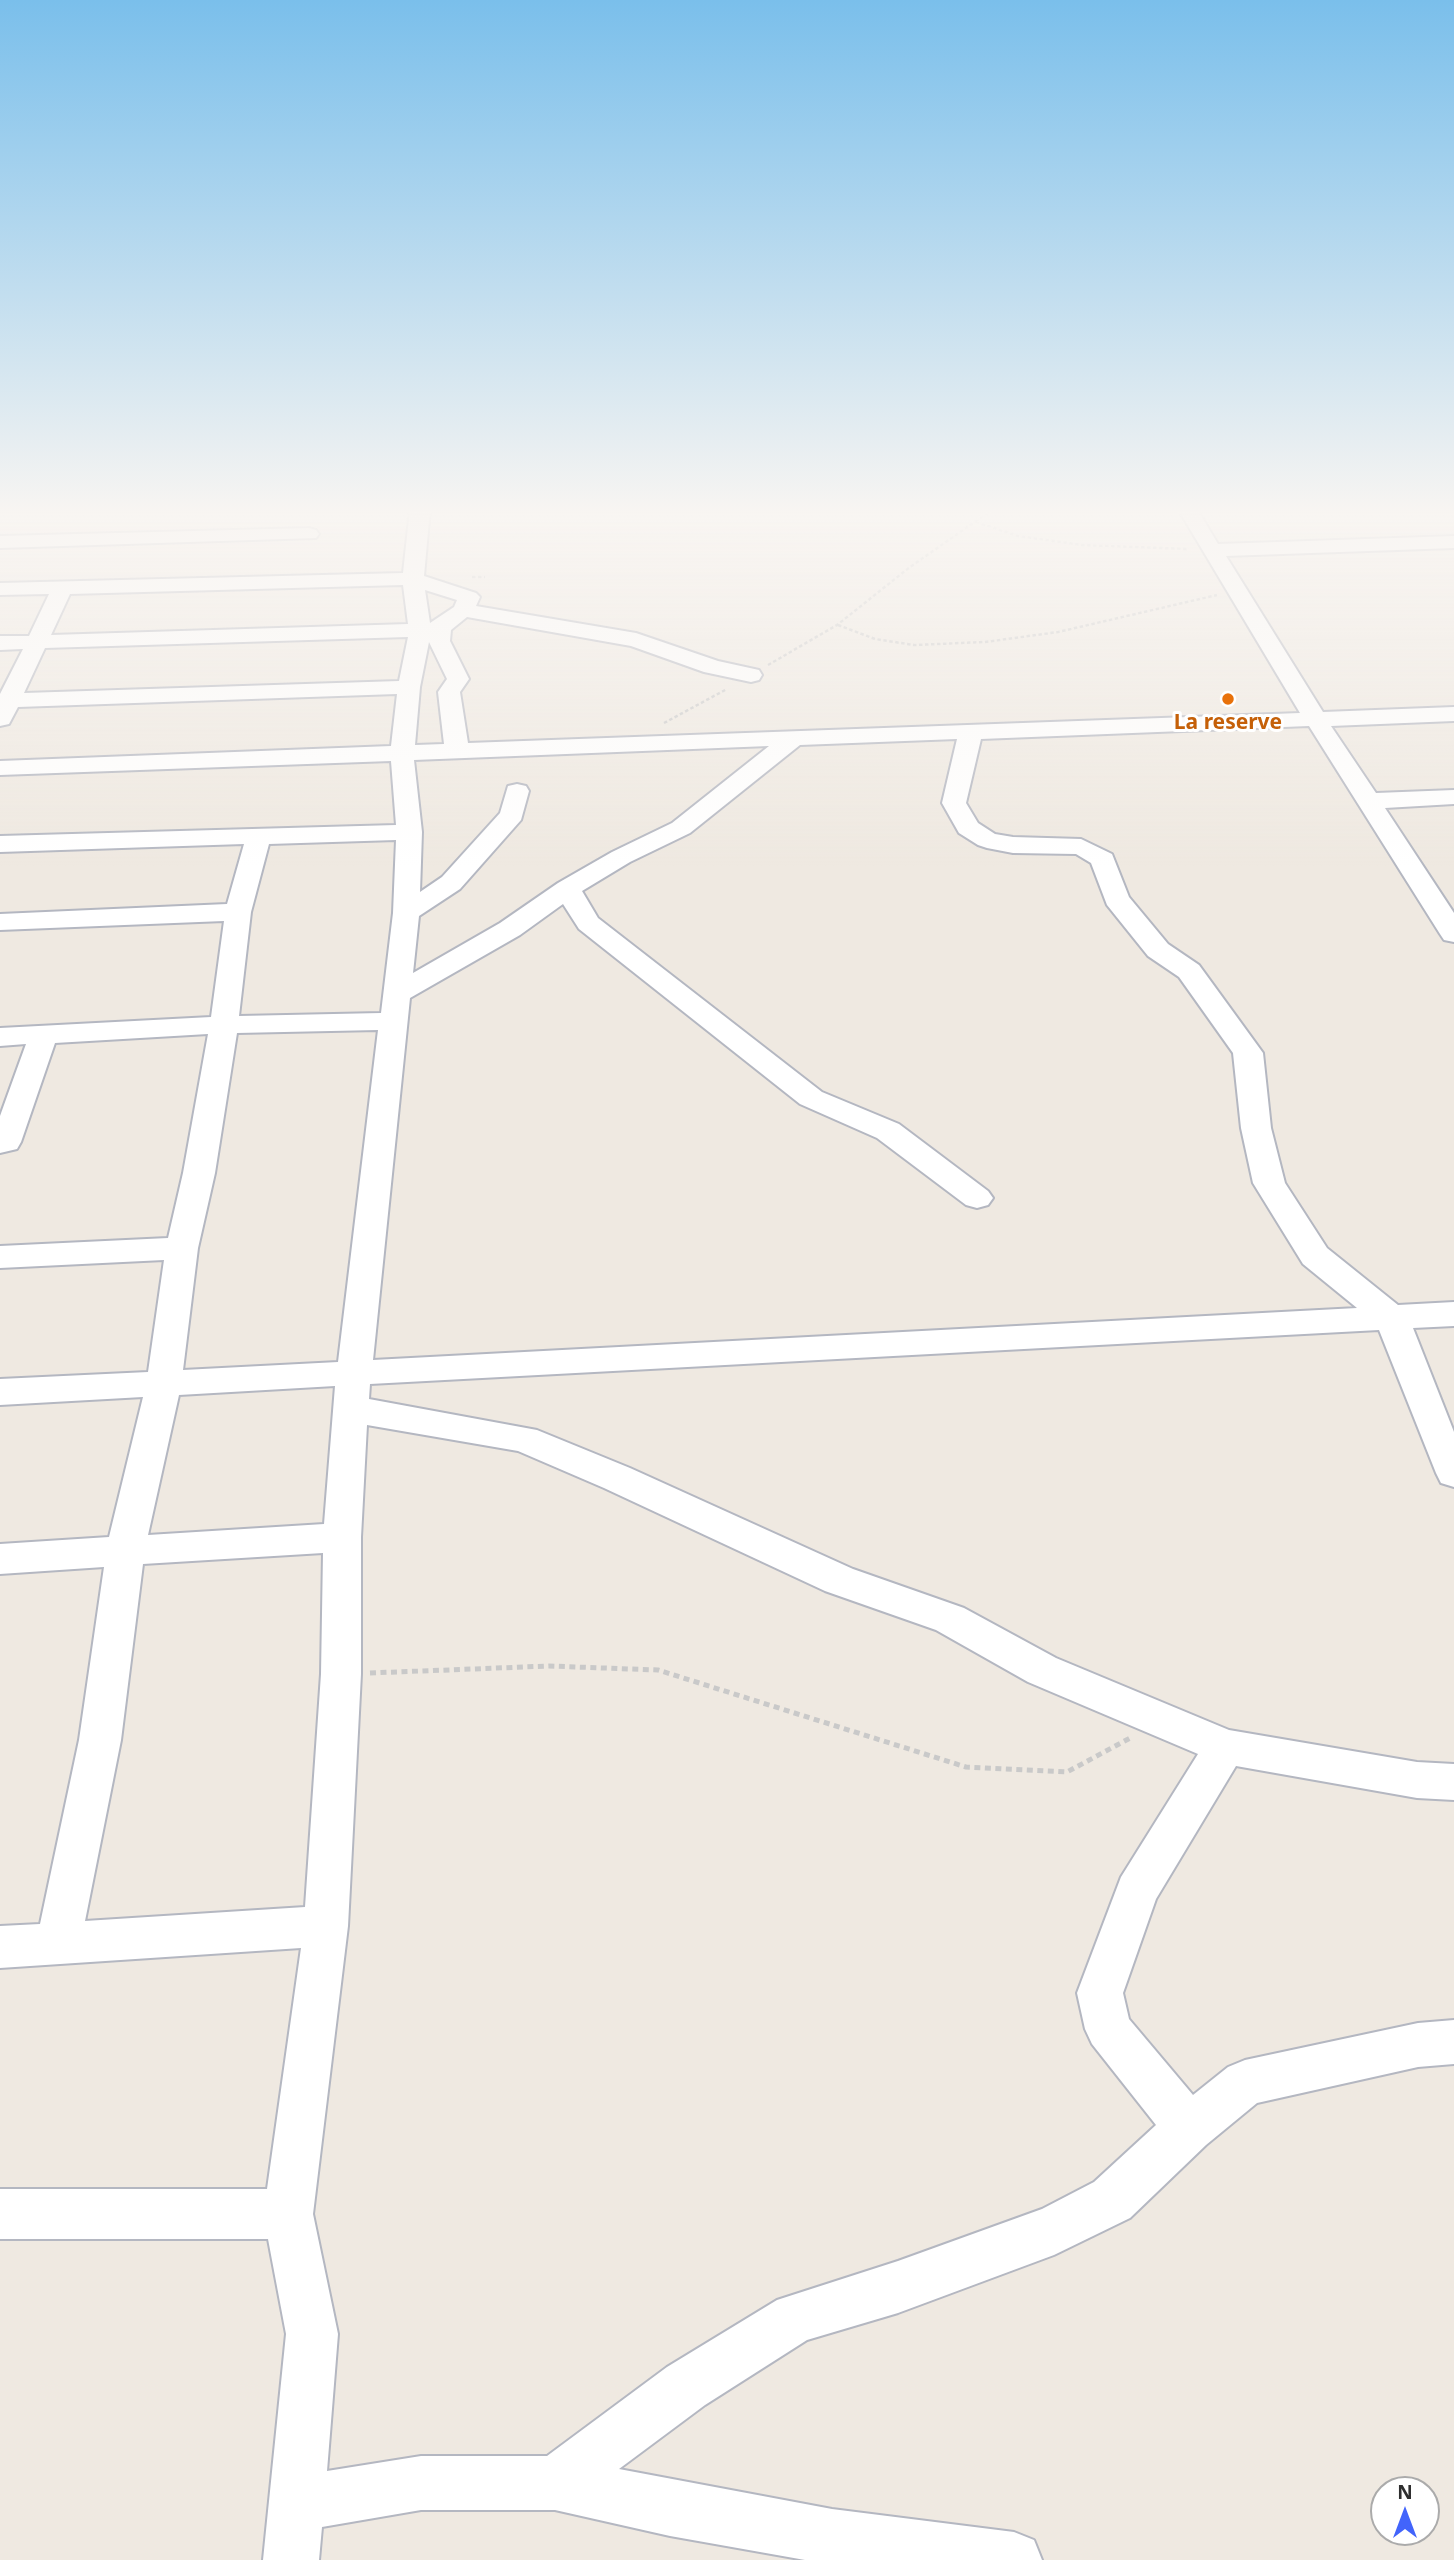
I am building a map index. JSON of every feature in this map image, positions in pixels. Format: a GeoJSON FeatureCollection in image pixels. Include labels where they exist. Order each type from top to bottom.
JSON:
{"type":"FeatureCollection","features":[{"type":"Feature","properties":{"kind":"street"},"geometry":{"type":"LineString","coordinates":[[43,628],[3,708],[409,687]]}},
{"type":"Feature","properties":{"kind":"street"},"geometry":{"type":"LineString","coordinates":[[569,628],[636,640],[712,667],[751,675]]}},
{"type":"Feature","properties":{"kind":"street"},"geometry":{"type":"LineString","coordinates":[[1261,628],[1454,934]]}},
{"type":"Feature","properties":{"kind":"street"},"geometry":{"type":"LineString","coordinates":[[0,643],[430,629]]}},
{"type":"Feature","properties":{"kind":"street"},"geometry":{"type":"LineString","coordinates":[[291,2560],[312,2334],[288,2214],[326,1926],[341,1674],[342,1537],[353,1391],[406,913],[409,832],[402,754],[409,687],[430,629]]}},
{"type":"Feature","properties":{"kind":"street"},"geometry":{"type":"LineString","coordinates":[[430,629],[458,679],[449,692],[457,751]]}},
{"type":"Feature","properties":{"kind":"street"},"geometry":{"type":"LineString","coordinates":[[0,768],[1454,714]]}},
{"type":"Feature","properties":{"kind":"street"},"geometry":{"type":"LineString","coordinates":[[971,731],[954,803],[968,828],[987,840],[1013,845],[1081,847],[1103,859],[1116,899],[1158,950],[1189,971],[1248,1053],[1256,1128],[1269,1183],[1315,1256],[1392,1318],[1454,1473]]}},
{"type":"Feature","properties":{"kind":"street"},"geometry":{"type":"LineString","coordinates":[[0,1037],[224,1025],[396,1007],[567,889],[621,857],[681,828],[795,738]]}},
{"type":"Feature","properties":{"kind":"street"},"geometry":{"type":"LineString","coordinates":[[406,913],[451,883],[512,815],[517,791]]}},
{"type":"Feature","properties":{"kind":"street"},"geometry":{"type":"LineString","coordinates":[[1368,801],[1454,797]]}},
{"type":"Feature","properties":{"kind":"street"},"geometry":{"type":"LineString","coordinates":[[0,844],[409,832]]}},
{"type":"Feature","properties":{"kind":"street"},"geometry":{"type":"LineString","coordinates":[[58,1942],[100,1740],[125,1552],[164,1384],[182,1248],[199,1173],[224,1025],[237,912],[258,838]]}},
{"type":"Feature","properties":{"kind":"street"},"geometry":{"type":"LineString","coordinates":[[567,889],[588,923],[811,1098],[888,1130],[977,1198]]}},
{"type":"Feature","properties":{"kind":"street"},"geometry":{"type":"LineString","coordinates":[[0,922],[237,912]]}},
{"type":"Feature","properties":{"kind":"street"},"geometry":{"type":"LineString","coordinates":[[2,1148],[44,1034]]}},
{"type":"Feature","properties":{"kind":"street"},"geometry":{"type":"LineString","coordinates":[[0,1257],[182,1248]]}},
{"type":"Feature","properties":{"kind":"street"},"geometry":{"type":"LineString","coordinates":[[0,1392],[164,1384],[353,1391],[1454,1314]]}},
{"type":"Feature","properties":{"kind":"street"},"geometry":{"type":"LineString","coordinates":[[353,1391],[524,1439],[617,1478],[839,1580],[950,1619],[1042,1670],[1225,1747],[1417,1780],[1454,1783]]}},
{"type":"Feature","properties":{"kind":"street"},"geometry":{"type":"LineString","coordinates":[[0,1559],[342,1537]]}},
{"type":"Feature","properties":{"kind":"street"},"geometry":{"type":"LineString","coordinates":[[1189,2128],[1108,2029],[1100,1993],[1137,1891],[1225,1747]]}},
{"type":"Feature","properties":{"kind":"street"},"geometry":{"type":"LineString","coordinates":[[0,1947],[326,1926]]}},
{"type":"Feature","properties":{"kind":"street"},"geometry":{"type":"LineString","coordinates":[[555,2483],[686,2386],[795,2318],[898,2287],[1054,2230],[1112,2200],[1189,2128],[1245,2083],[1418,2045],[1454,2042]]}},
{"type":"Feature","properties":{"kind":"street"},"geometry":{"type":"LineString","coordinates":[[0,2214],[288,2214]]}},
{"type":"Feature","properties":{"kind":"street"},"geometry":{"type":"LineString","coordinates":[[296,2504],[421,2483],[555,2483],[670,2508],[818,2534],[1014,2560]]}},
{"type":"Feature","properties":{"kind":"path"},"geometry":{"type":"LineString","coordinates":[[635,744],[673,718],[704,704],[832,628]]}},
{"type":"Feature","properties":{"kind":"path"},"geometry":{"type":"LineString","coordinates":[[847,628],[875,639],[914,645],[985,642],[1074,628]]}},
{"type":"Feature","properties":{"kind":"path"},"geometry":{"type":"LineString","coordinates":[[341,1674],[549,1666],[658,1670],[966,1767],[1067,1772],[1164,1721]]}},
{"type":"Feature","properties":{"kind":"place","name":"La reserve"},"geometry":{"type":"Point","coordinates":[1228,699]}}]}
